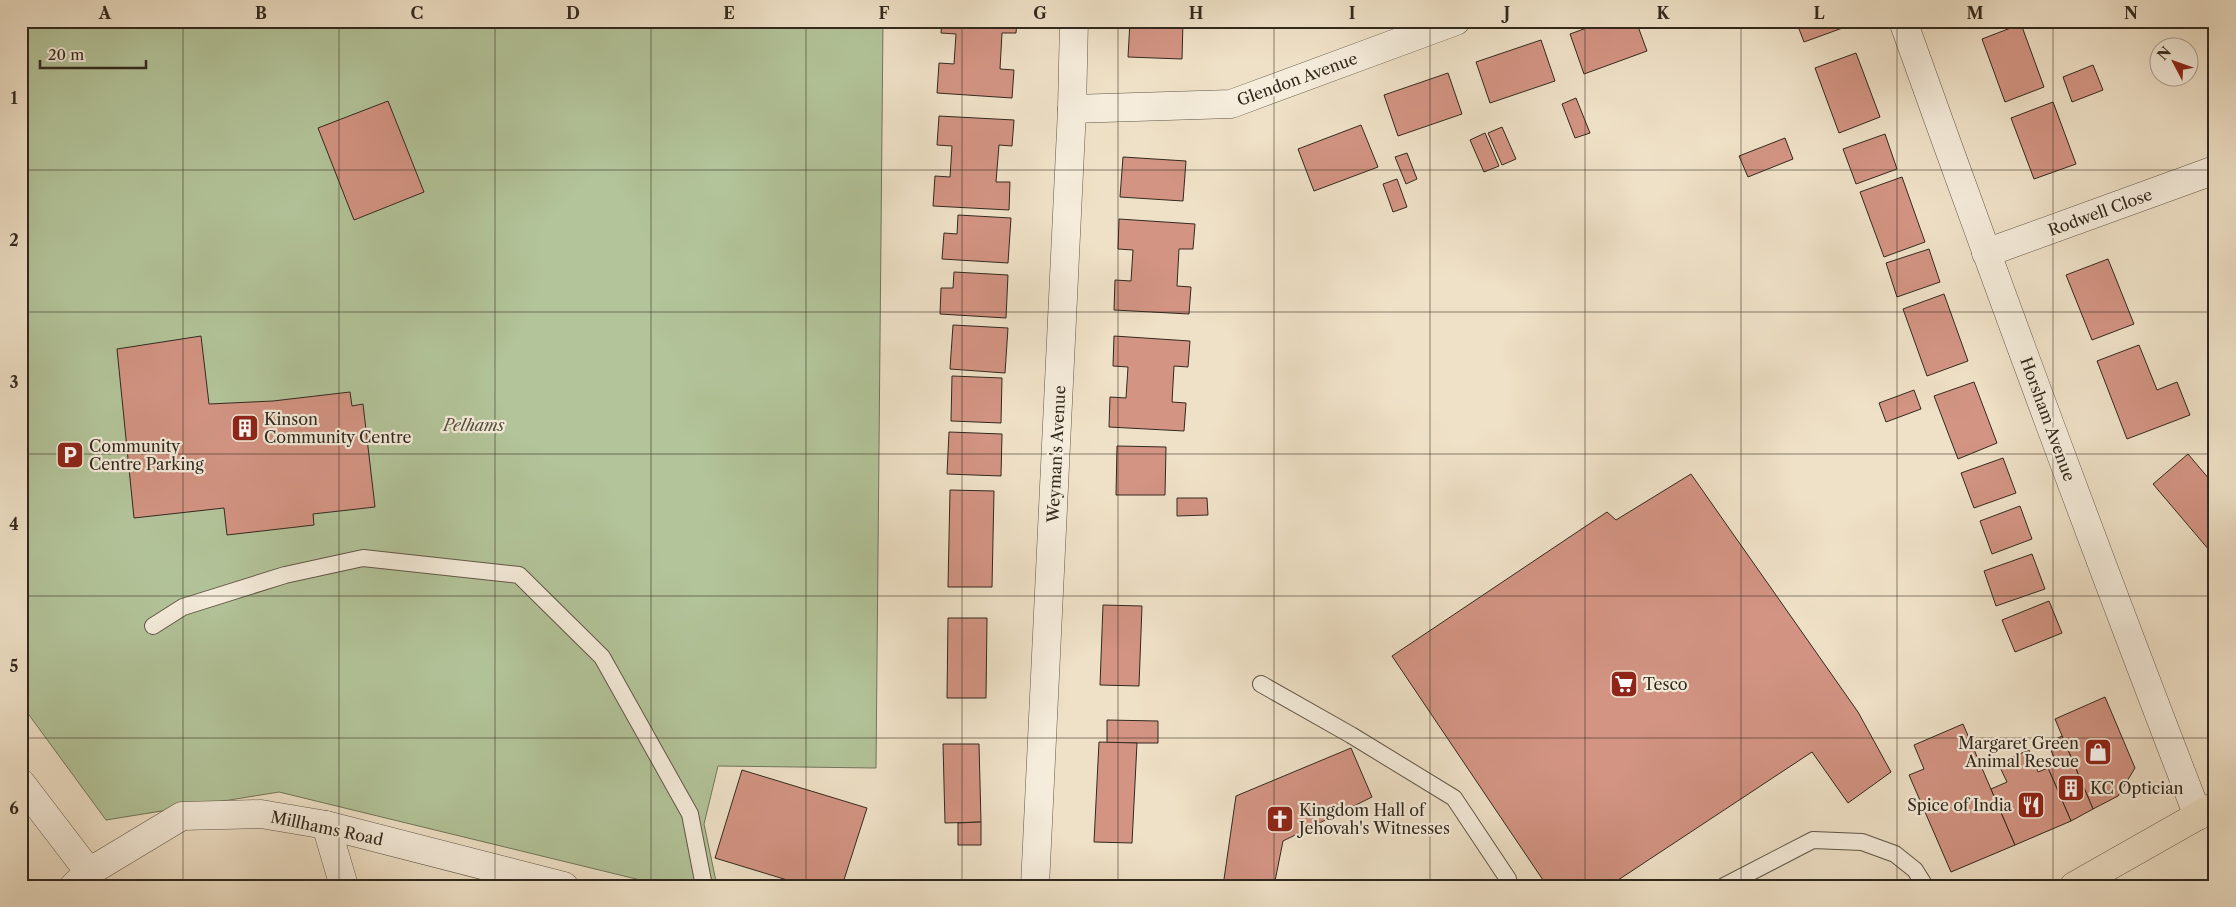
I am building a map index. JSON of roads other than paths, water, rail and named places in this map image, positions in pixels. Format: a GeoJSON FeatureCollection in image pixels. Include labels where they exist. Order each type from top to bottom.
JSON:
{"type":"FeatureCollection","features":[{"type":"Feature","properties":{"kind":"main road"},"geometry":{"type":"LineString","coordinates":[[2074,886],[2206,810]]}},
{"type":"Feature","properties":{"kind":"street","name":"Weyman's Avenue"},"geometry":{"type":"LineString","coordinates":[[1035,886],[1072,109],[1074,21]]}},
{"type":"Feature","properties":{"kind":"street","name":"Glendon Avenue"},"geometry":{"type":"LineString","coordinates":[[1072,109],[1231,104],[1456,21]]}},
{"type":"Feature","properties":{"kind":"street","name":"Horsham Avenue"},"geometry":{"type":"LineString","coordinates":[[1903,21],[1986,253],[2124,624],[2206,810]]}},
{"type":"Feature","properties":{"kind":"street","name":"Rodwell Close"},"geometry":{"type":"LineString","coordinates":[[1986,253],[2215,170]]}},
{"type":"Feature","properties":{"kind":"street"},"geometry":{"type":"LineString","coordinates":[[21,782],[82,879]]}},
{"type":"Feature","properties":{"kind":"street","name":"Millhams Road"},"geometry":{"type":"LineString","coordinates":[[82,879],[182,816],[261,814],[326,825],[564,886]]}},
{"type":"Feature","properties":{"kind":"street"},"geometry":{"type":"LineString","coordinates":[[326,825],[344,886]]}},
{"type":"Feature","properties":{"kind":"lane"},"geometry":{"type":"LineString","coordinates":[[153,626],[183,607],[285,575],[363,558],[519,575],[602,657],[690,814],[704,886]]}},
{"type":"Feature","properties":{"kind":"lane"},"geometry":{"type":"LineString","coordinates":[[1261,684],[1351,735],[1454,798],[1508,878],[1509,886]]}},
{"type":"Feature","properties":{"kind":"lane"},"geometry":{"type":"LineString","coordinates":[[1724,886],[1813,840],[1862,842],[1895,854],[1915,870],[1925,886]]}},
{"type":"Feature","properties":{"kind":"place","name":"Kinson Community Centre"},"geometry":{"type":"Point","coordinates":[245,428]}},
{"type":"Feature","properties":{"kind":"place","name":"Community Centre Parking"},"geometry":{"type":"Point","coordinates":[70,455]}},
{"type":"Feature","properties":{"kind":"place","name":"Tesco"},"geometry":{"type":"Point","coordinates":[1624,684]}},
{"type":"Feature","properties":{"kind":"place","name":"Margaret Green Animal Rescue"},"geometry":{"type":"Point","coordinates":[2098,752]}},
{"type":"Feature","properties":{"kind":"place","name":"KC Optician"},"geometry":{"type":"Point","coordinates":[2071,788]}},
{"type":"Feature","properties":{"kind":"place","name":"Spice of India"},"geometry":{"type":"Point","coordinates":[2031,805]}},
{"type":"Feature","properties":{"kind":"place","name":"Kingdom Hall of Jehovah's Witnesses"},"geometry":{"type":"Point","coordinates":[1280,819]}},
{"type":"Feature","properties":{"kind":"park label","name":"Pelhams"},"geometry":{"type":"Point","coordinates":[474,425]}}]}
